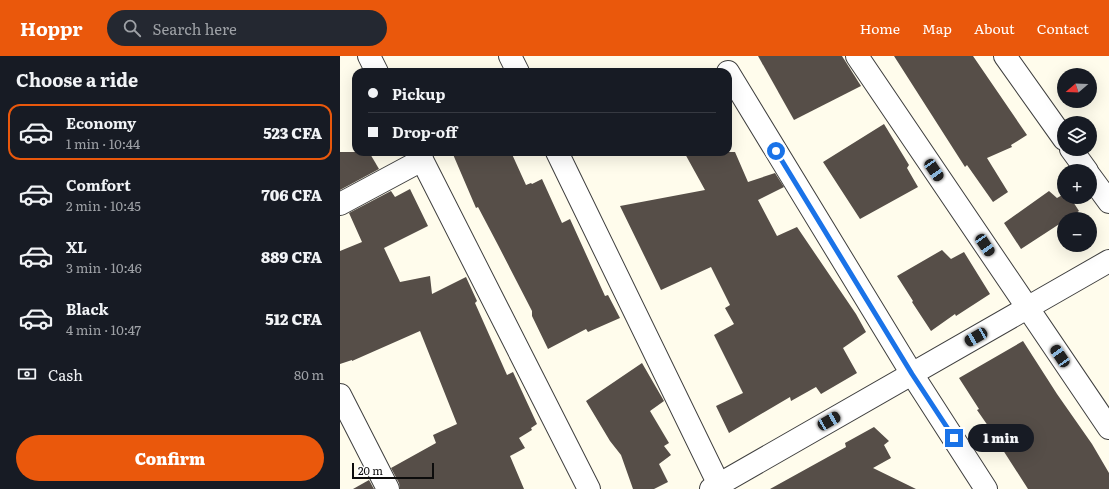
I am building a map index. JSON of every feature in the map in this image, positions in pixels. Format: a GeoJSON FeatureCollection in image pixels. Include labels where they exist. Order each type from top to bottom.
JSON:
{"type":"FeatureCollection","features":[{"type":"Feature","properties":{"kind":"street"},"geometry":{"type":"LineString","coordinates":[[369,56],[375,68]]}},
{"type":"Feature","properties":{"kind":"street"},"geometry":{"type":"LineString","coordinates":[[510,56],[516,68]]}},
{"type":"Feature","properties":{"kind":"street"},"geometry":{"type":"LineString","coordinates":[[718,56],[726,68]]}},
{"type":"Feature","properties":{"kind":"street"},"geometry":{"type":"LineString","coordinates":[[857,56],[1109,428]]}},
{"type":"Feature","properties":{"kind":"street"},"geometry":{"type":"LineString","coordinates":[[1005,56],[1057,129]]}},
{"type":"Feature","properties":{"kind":"street"},"geometry":{"type":"LineString","coordinates":[[732,79],[912,374],[986,489]]}},
{"type":"Feature","properties":{"kind":"street"},"geometry":{"type":"LineString","coordinates":[[340,204],[420,156],[590,489]]}},
{"type":"Feature","properties":{"kind":"street"},"geometry":{"type":"LineString","coordinates":[[559,156],[717,488],[1109,261]]}},
{"type":"Feature","properties":{"kind":"street"},"geometry":{"type":"LineString","coordinates":[[1097,186],[1109,202]]}},
{"type":"Feature","properties":{"kind":"street"},"geometry":{"type":"LineString","coordinates":[[340,396],[388,489]]}},
{"type":"Feature","properties":{"kind":"building"},"geometry":{"type":"Polygon","coordinates":[[[758,56],[842,56],[861,86],[794,120],[758,56]]]}},
{"type":"Feature","properties":{"kind":"building"},"geometry":{"type":"Polygon","coordinates":[[[894,56],[973,56],[1027,135],[1011,145],[1012,147],[987,158],[1008,192],[993,202],[967,165],[965,167],[894,56]]]}},
{"type":"Feature","properties":{"kind":"building"},"geometry":{"type":"Polygon","coordinates":[[[884,124],[909,165],[907,168],[918,187],[860,219],[823,162],[884,124]]]}},
{"type":"Feature","properties":{"kind":"building"},"geometry":{"type":"Polygon","coordinates":[[[340,152],[352,152],[352,156],[371,156],[379,169],[340,190],[340,152]]]}},
{"type":"Feature","properties":{"kind":"building"},"geometry":{"type":"Polygon","coordinates":[[[732,152],[735,152],[748,182],[775,173],[784,187],[758,200],[777,236],[797,227],[856,314],[866,332],[843,348],[857,373],[821,394],[816,387],[791,401],[790,397],[729,433],[716,406],[743,393],[714,335],[734,324],[725,308],[730,305],[711,267],[661,290],[620,206],[705,190],[686,156],[732,156],[732,152]]]}},
{"type":"Feature","properties":{"kind":"building"},"geometry":{"type":"Polygon","coordinates":[[[454,156],[513,156],[526,185],[542,179],[562,223],[570,219],[605,296],[608,295],[620,318],[588,332],[586,329],[548,349],[532,316],[532,311],[478,207],[476,208],[454,156]]]}},
{"type":"Feature","properties":{"kind":"building"},"geometry":{"type":"Polygon","coordinates":[[[410,189],[428,226],[384,248],[400,282],[430,276],[432,294],[466,277],[477,301],[475,303],[507,375],[513,372],[537,424],[531,428],[532,430],[519,438],[525,448],[510,456],[524,489],[400,489],[399,483],[391,468],[436,443],[433,435],[457,424],[420,331],[352,361],[340,364],[340,251],[362,242],[349,213],[391,191],[395,197],[410,189]]]}},
{"type":"Feature","properties":{"kind":"building"},"geometry":{"type":"Polygon","coordinates":[[[1049,191],[1057,198],[1057,204],[1074,204],[1079,211],[1057,212],[1057,226],[1021,249],[1004,223],[1049,191]]]}},
{"type":"Feature","properties":{"kind":"building"},"geometry":{"type":"Polygon","coordinates":[[[942,250],[951,259],[964,252],[990,294],[956,316],[955,314],[931,331],[897,276],[942,250]]]}},
{"type":"Feature","properties":{"kind":"building"},"geometry":{"type":"Polygon","coordinates":[[[1023,341],[1057,394],[1092,444],[1109,473],[1109,489],[1028,489],[1001,447],[1002,446],[977,410],[979,409],[959,378],[1023,341]]]}},
{"type":"Feature","properties":{"kind":"building"},"geometry":{"type":"Polygon","coordinates":[[[642,363],[664,401],[650,411],[669,443],[664,446],[671,455],[659,464],[668,482],[654,489],[633,489],[621,455],[610,441],[586,401],[642,363]]]}},
{"type":"Feature","properties":{"kind":"building"},"geometry":{"type":"Polygon","coordinates":[[[874,427],[889,441],[884,445],[891,458],[873,468],[916,489],[770,489],[846,447],[845,443],[874,427]]]}},
{"type":"Feature","properties":{"kind":"building"},"geometry":{"type":"Polygon","coordinates":[[[369,480],[374,489],[353,489],[369,480]]]}},
{"type":"Feature","properties":{"kind":"route"},"geometry":{"type":"LineString","coordinates":[[776,151],[912,374],[954,438]]}}]}
